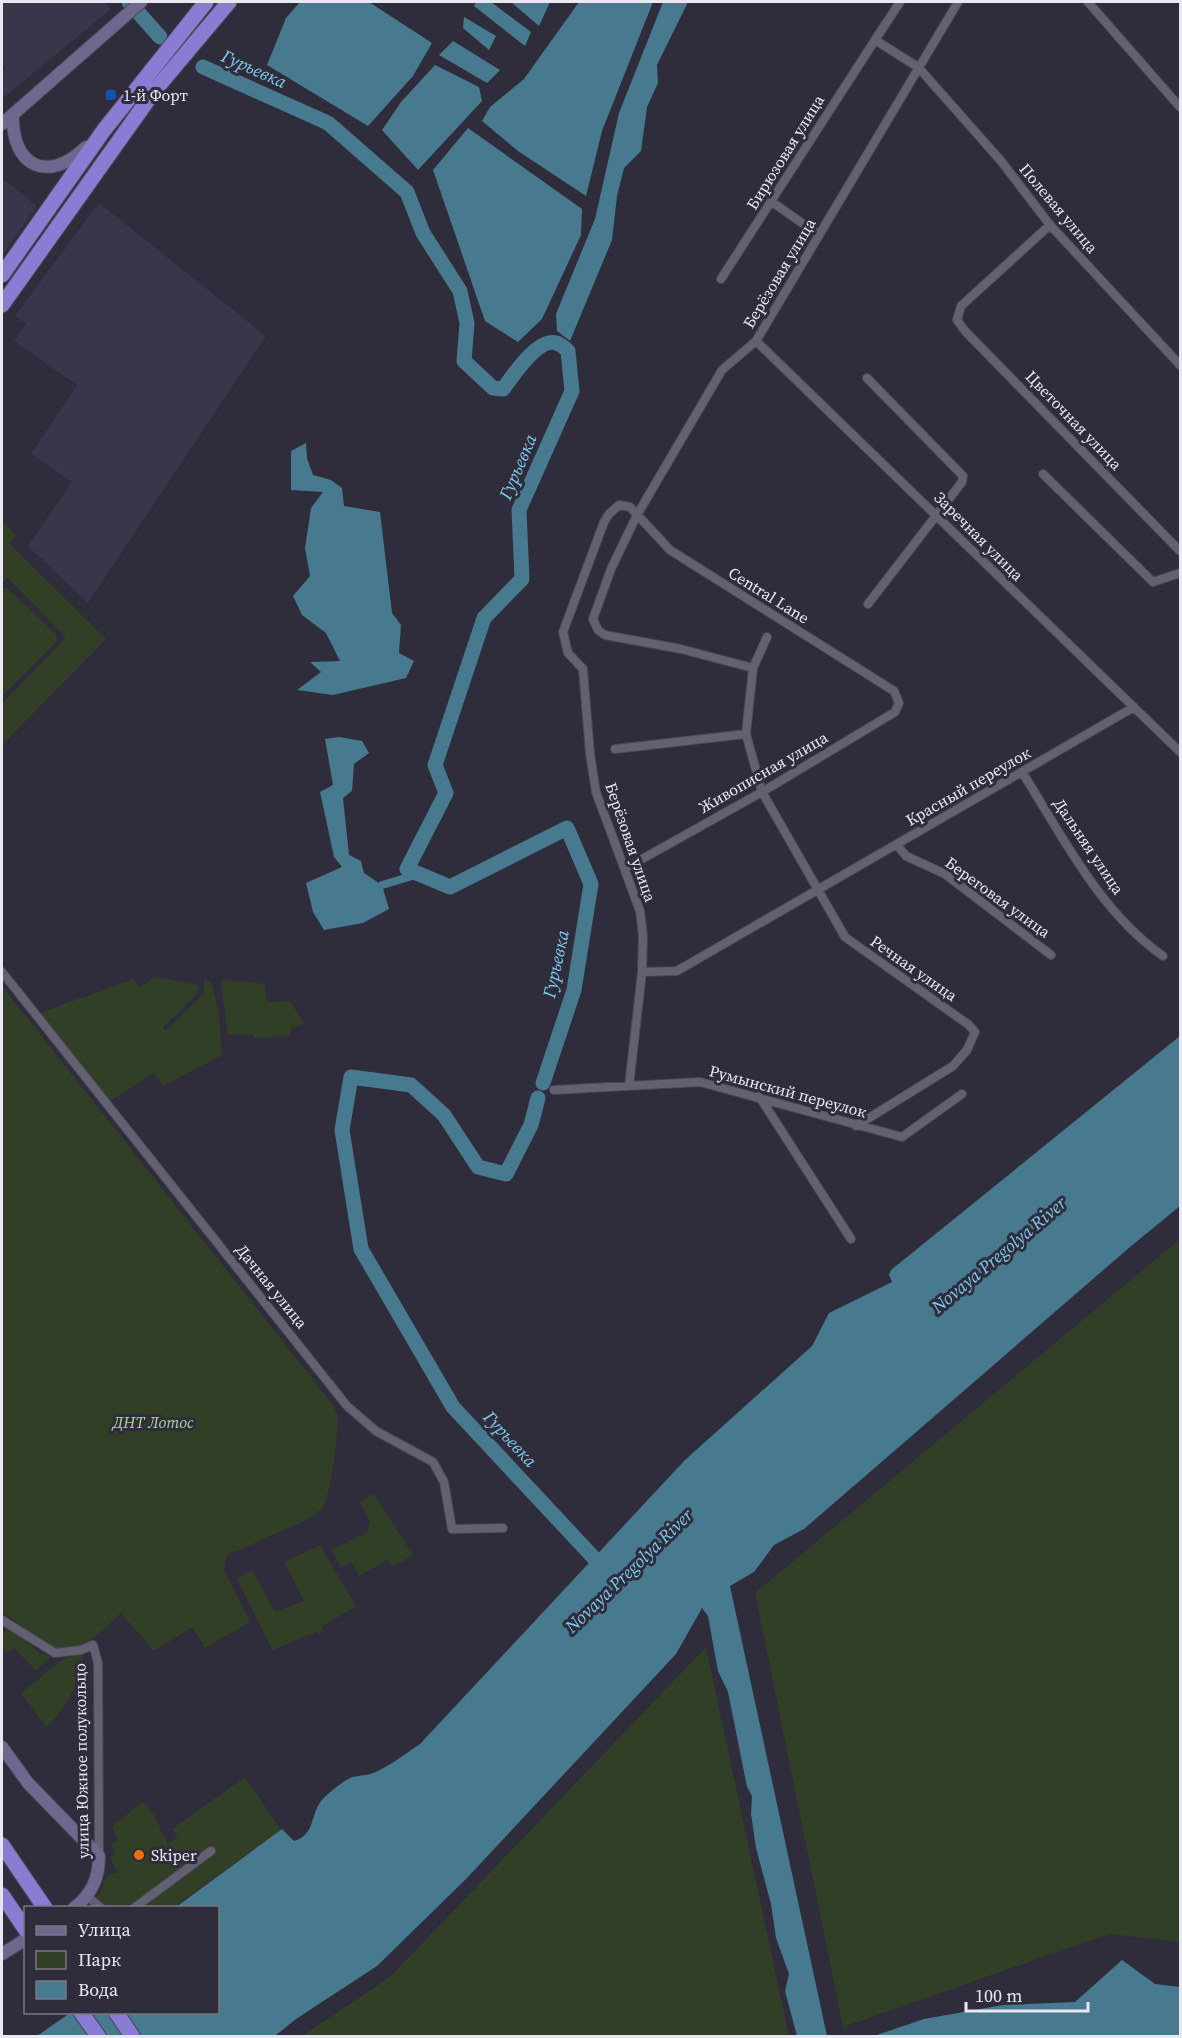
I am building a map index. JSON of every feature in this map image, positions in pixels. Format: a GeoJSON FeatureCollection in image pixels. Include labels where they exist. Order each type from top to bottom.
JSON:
{"type":"FeatureCollection","features":[{"type":"Feature","properties":{"kind":"highway"},"geometry":{"type":"LineString","coordinates":[[2,274],[104,130],[206,2]]}},
{"type":"Feature","properties":{"kind":"highway"},"geometry":{"type":"LineString","coordinates":[[2,305],[73,202],[181,58],[229,2]]}},
{"type":"Feature","properties":{"kind":"highway"},"geometry":{"type":"LineString","coordinates":[[2,1845],[44,1906]]}},
{"type":"Feature","properties":{"kind":"highway"},"geometry":{"type":"LineString","coordinates":[[2,1894],[24,1927]]}},
{"type":"Feature","properties":{"kind":"highway"},"geometry":{"type":"LineString","coordinates":[[82,2014],[98,2037]]}},
{"type":"Feature","properties":{"kind":"highway"},"geometry":{"type":"LineString","coordinates":[[117,2014],[132,2037]]}},
{"type":"Feature","properties":{"kind":"main road"},"geometry":{"type":"LineString","coordinates":[[2,124],[141,2]]}},
{"type":"Feature","properties":{"kind":"main road"},"geometry":{"type":"LineString","coordinates":[[13,114],[12,134],[18,151],[30,162],[46,166],[65,165],[104,130]]}},
{"type":"Feature","properties":{"kind":"main road"},"geometry":{"type":"LineString","coordinates":[[2,1747],[28,1784],[99,1856]]}},
{"type":"Feature","properties":{"kind":"main road","name":"улица Южное полукольцо"},"geometry":{"type":"LineString","coordinates":[[76,1906],[87,1896],[97,1876],[99,1856]]}},
{"type":"Feature","properties":{"kind":"main road"},"geometry":{"type":"LineString","coordinates":[[2,1954],[24,1941]]}},
{"type":"Feature","properties":{"kind":"street","name":"Бирюзовая улица"},"geometry":{"type":"LineString","coordinates":[[721,279],[900,2]]}},
{"type":"Feature","properties":{"kind":"street","name":"Берёзовая улица"},"geometry":{"type":"LineString","coordinates":[[753,668],[681,649],[605,635],[598,630],[593,619],[611,569],[637,515],[722,370],[756,341],[958,2]]}},
{"type":"Feature","properties":{"kind":"street"},"geometry":{"type":"LineString","coordinates":[[1088,2],[1180,106]]}},
{"type":"Feature","properties":{"kind":"street"},"geometry":{"type":"LineString","coordinates":[[875,40],[918,67]]}},
{"type":"Feature","properties":{"kind":"street","name":"Полевая улица"},"geometry":{"type":"LineString","coordinates":[[918,67],[1001,161],[1050,225],[1180,365]]}},
{"type":"Feature","properties":{"kind":"street"},"geometry":{"type":"LineString","coordinates":[[772,202],[819,235]]}},
{"type":"Feature","properties":{"kind":"street","name":"Цветочная улица"},"geometry":{"type":"LineString","coordinates":[[1050,225],[961,306],[957,320],[965,332],[1180,551]]}},
{"type":"Feature","properties":{"kind":"street","name":"Заречная улица"},"geometry":{"type":"LineString","coordinates":[[756,341],[1180,752]]}},
{"type":"Feature","properties":{"kind":"street"},"geometry":{"type":"LineString","coordinates":[[867,378],[963,476],[962,482],[868,604]]}},
{"type":"Feature","properties":{"kind":"street"},"geometry":{"type":"LineString","coordinates":[[1043,474],[1153,582],[1180,573]]}},
{"type":"Feature","properties":{"kind":"street","name":"Берёзовая улица"},"geometry":{"type":"LineString","coordinates":[[629,1086],[642,972],[643,936],[640,911],[596,792],[590,754],[584,669],[568,653],[563,632],[609,513],[619,506],[624,506],[637,515]]}},
{"type":"Feature","properties":{"kind":"street","name":"Central Lane"},"geometry":{"type":"LineString","coordinates":[[637,515],[670,550],[894,691]]}},
{"type":"Feature","properties":{"kind":"street"},"geometry":{"type":"LineString","coordinates":[[615,749],[746,734],[753,668],[767,637]]}},
{"type":"Feature","properties":{"kind":"street","name":"Живописная улица"},"geometry":{"type":"LineString","coordinates":[[626,868],[762,792],[895,712],[899,703],[894,691]]}},
{"type":"Feature","properties":{"kind":"street","name":"Красный переулок"},"geometry":{"type":"LineString","coordinates":[[642,972],[677,971],[1134,707]]}},
{"type":"Feature","properties":{"kind":"street","name":"Речная улица"},"geometry":{"type":"LineString","coordinates":[[746,734],[762,792],[845,937],[969,1025],[975,1032],[967,1050],[953,1066],[856,1126]]}},
{"type":"Feature","properties":{"kind":"street","name":"Дальняя улица"},"geometry":{"type":"LineString","coordinates":[[1022,772],[1094,886],[1139,940],[1163,956]]}},
{"type":"Feature","properties":{"kind":"street","name":"Береговая улица"},"geometry":{"type":"LineString","coordinates":[[897,844],[906,856],[945,874],[1051,955]]}},
{"type":"Feature","properties":{"kind":"street","name":"Дачная улица"},"geometry":{"type":"LineString","coordinates":[[2,972],[346,1406],[376,1431],[433,1462],[444,1482],[452,1529],[503,1528]]}},
{"type":"Feature","properties":{"kind":"street","name":"Румынский переулок"},"geometry":{"type":"LineString","coordinates":[[554,1090],[700,1082],[759,1096],[856,1126],[903,1137],[963,1094]]}},
{"type":"Feature","properties":{"kind":"street"},"geometry":{"type":"LineString","coordinates":[[759,1096],[850,1239]]}},
{"type":"Feature","properties":{"kind":"street","name":"улица Южное полукольцо"},"geometry":{"type":"LineString","coordinates":[[2,1620],[55,1653],[81,1650],[93,1645],[98,1663],[99,1856]]}},
{"type":"Feature","properties":{"kind":"street"},"geometry":{"type":"LineString","coordinates":[[137,1906],[211,1851]]}},
{"type":"Feature","properties":{"kind":"street"},"geometry":{"type":"LineString","coordinates":[[87,1896],[99,1906]]}},
{"type":"Feature","properties":{"kind":"shaded area"},"geometry":{"type":"Polygon","coordinates":[[[2,2],[106,2],[111,9],[2,99],[2,71],[6,68],[2,64],[2,2]]]}},
{"type":"Feature","properties":{"kind":"shaded area"},"geometry":{"type":"Polygon","coordinates":[[[2,178],[37,206],[2,256],[2,178]]]}},
{"type":"Feature","properties":{"kind":"shaded area"},"geometry":{"type":"Polygon","coordinates":[[[99,203],[266,336],[88,603],[28,546],[72,482],[31,454],[77,385],[14,341],[26,324],[15,316],[99,203]]]}},
{"type":"Feature","properties":{"kind":"green space"},"geometry":{"type":"Polygon","coordinates":[[[2,521],[16,535],[9,543],[106,639],[2,745],[2,703],[66,638],[8,578],[2,583],[2,521]]]}},
{"type":"Feature","properties":{"kind":"green space"},"geometry":{"type":"Polygon","coordinates":[[[7,588],[56,634],[57,641],[2,696],[2,589],[7,588]]]}},
{"type":"Feature","properties":{"kind":"green space"},"geometry":{"type":"Polygon","coordinates":[[[155,977],[198,985],[197,993],[163,1027],[165,1031],[204,993],[204,978],[212,984],[219,1014],[222,1055],[163,1086],[154,1073],[110,1101],[39,1013],[134,979],[139,988],[155,977]]]}},
{"type":"Feature","properties":{"kind":"green space"},"geometry":{"type":"Polygon","coordinates":[[[224,980],[265,984],[266,1002],[290,1001],[304,1024],[291,1028],[290,1036],[255,1038],[252,1034],[228,1035],[221,983],[224,980]]]}},
{"type":"Feature","properties":{"kind":"green space","name":"ДНТ Лотос"},"geometry":{"type":"Polygon","coordinates":[[[2,986],[334,1406],[338,1421],[335,1455],[323,1508],[306,1520],[226,1556],[224,1570],[250,1622],[205,1648],[192,1627],[154,1651],[121,1613],[101,1632],[81,1646],[60,1649],[35,1637],[2,1613],[2,986]]]}},
{"type":"Feature","properties":{"kind":"green space"},"geometry":{"type":"Polygon","coordinates":[[[1180,1239],[1180,1942],[1109,1934],[843,2027],[755,1593],[1180,1239]]]}},
{"type":"Feature","properties":{"kind":"green space"},"geometry":{"type":"Polygon","coordinates":[[[374,1494],[413,1555],[392,1567],[388,1560],[359,1576],[351,1562],[341,1567],[332,1550],[367,1532],[370,1522],[360,1502],[374,1494]]]}},
{"type":"Feature","properties":{"kind":"green space"},"geometry":{"type":"Polygon","coordinates":[[[320,1545],[356,1606],[322,1627],[323,1632],[318,1634],[317,1632],[272,1650],[237,1579],[252,1570],[275,1612],[304,1601],[284,1562],[320,1545]]]}},
{"type":"Feature","properties":{"kind":"green space"},"geometry":{"type":"Polygon","coordinates":[[[9,1628],[42,1654],[51,1657],[36,1671],[15,1649],[5,1652],[2,1648],[2,1633],[9,1628]]]}},
{"type":"Feature","properties":{"kind":"green space"},"geometry":{"type":"Polygon","coordinates":[[[706,1647],[789,2036],[302,2036],[390,1977],[706,1647]]]}},
{"type":"Feature","properties":{"kind":"green space"},"geometry":{"type":"Polygon","coordinates":[[[82,1654],[80,1672],[72,1694],[46,1727],[21,1693],[63,1659],[82,1654]]]}},
{"type":"Feature","properties":{"kind":"green space"},"geometry":{"type":"Polygon","coordinates":[[[245,1777],[281,1830],[175,1906],[90,1906],[100,1893],[106,1877],[117,1872],[110,1857],[116,1854],[111,1845],[118,1840],[112,1826],[143,1802],[154,1816],[168,1844],[178,1837],[172,1829],[245,1777]]]}},
{"type":"Feature","properties":{"kind":"water"},"geometry":{"type":"Polygon","coordinates":[[[300,2],[369,2],[432,43],[413,76],[368,126],[267,65],[286,18],[300,2]]]}},
{"type":"Feature","properties":{"kind":"water"},"geometry":{"type":"Polygon","coordinates":[[[476,2],[491,2],[531,32],[525,46],[474,6],[476,2]]]}},
{"type":"Feature","properties":{"kind":"water"},"geometry":{"type":"Polygon","coordinates":[[[511,2],[550,2],[539,26],[511,2]]]}},
{"type":"Feature","properties":{"kind":"water"},"geometry":{"type":"Polygon","coordinates":[[[579,2],[653,2],[602,131],[586,196],[518,151],[482,121],[490,107],[524,79],[579,2]]]}},
{"type":"Feature","properties":{"kind":"water"},"geometry":{"type":"Polygon","coordinates":[[[663,2],[688,2],[657,65],[658,83],[647,107],[641,151],[624,168],[617,196],[612,240],[570,341],[557,331],[556,314],[595,219],[619,113],[663,2]]]}},
{"type":"Feature","properties":{"kind":"water"},"geometry":{"type":"Polygon","coordinates":[[[464,17],[496,36],[489,50],[463,28],[464,17]]]}},
{"type":"Feature","properties":{"kind":"water"},"geometry":{"type":"Polygon","coordinates":[[[453,41],[500,70],[487,83],[439,55],[453,41]]]}},
{"type":"Feature","properties":{"kind":"water"},"geometry":{"type":"Polygon","coordinates":[[[435,65],[479,87],[482,101],[418,170],[382,130],[401,102],[435,65]]]}},
{"type":"Feature","properties":{"kind":"water"},"geometry":{"type":"Polygon","coordinates":[[[468,128],[582,209],[581,235],[542,319],[518,342],[485,321],[433,170],[468,128]]]}},
{"type":"Feature","properties":{"kind":"water"},"geometry":{"type":"Polygon","coordinates":[[[306,443],[307,458],[313,475],[331,480],[342,488],[344,506],[380,512],[392,613],[401,625],[399,653],[414,661],[406,678],[333,695],[297,690],[321,672],[310,662],[340,661],[326,633],[302,615],[293,596],[310,576],[305,548],[311,508],[323,492],[291,490],[291,451],[306,443]]]}},
{"type":"Feature","properties":{"kind":"water"},"geometry":{"type":"Polygon","coordinates":[[[339,737],[362,741],[369,753],[354,764],[352,791],[343,798],[349,855],[361,861],[364,873],[382,885],[389,909],[363,923],[324,930],[313,912],[306,883],[342,867],[334,857],[320,792],[333,785],[325,739],[339,737]]]}},
{"type":"Feature","properties":{"kind":"water","name":"Novaya Pregolya River"},"geometry":{"type":"Polygon","coordinates":[[[1180,1036],[1180,1206],[804,1529],[774,1545],[754,1572],[730,1586],[827,2036],[797,2036],[785,1991],[789,1974],[776,1938],[771,1904],[756,1848],[751,1814],[752,1796],[747,1787],[728,1692],[718,1671],[708,1616],[702,1608],[676,1654],[467,1878],[377,1966],[296,2019],[275,2036],[37,2036],[69,2014],[219,2014],[219,1906],[177,1906],[282,1829],[294,1841],[301,1838],[309,1830],[321,1801],[335,1788],[350,1778],[379,1770],[420,1744],[685,1460],[812,1346],[829,1313],[892,1282],[889,1275],[891,1270],[1180,1036]]]}},
{"type":"Feature","properties":{"kind":"water"},"geometry":{"type":"Polygon","coordinates":[[[1122,1960],[1155,1984],[1180,1987],[1180,2036],[874,2036],[924,2019],[1003,2005],[1075,2002],[1122,1960]]]}},
{"type":"Feature","properties":{"kind":"waterway","name":"Гурьевка"},"geometry":{"type":"LineString","coordinates":[[129,2],[160,37]]}},
{"type":"Feature","properties":{"kind":"waterway","name":"Гурьевка"},"geometry":{"type":"LineString","coordinates":[[203,67],[328,123],[407,192],[423,233],[460,291],[467,323],[464,361],[493,388],[503,389],[526,359],[541,346],[556,343],[568,351],[572,391],[519,510],[522,579],[484,618],[435,765],[446,793],[407,869],[450,887],[567,828],[591,884],[574,990],[543,1083]]}},
{"type":"Feature","properties":{"kind":"waterway"},"geometry":{"type":"LineString","coordinates":[[382,885],[419,874]]}},
{"type":"Feature","properties":{"kind":"waterway","name":"Гурьевка"},"geometry":{"type":"LineString","coordinates":[[538,1098],[531,1125],[506,1174],[478,1167],[444,1115],[411,1085],[351,1077],[342,1130],[361,1249],[453,1407],[607,1572]]}},
{"type":"Feature","properties":{"kind":"place","name":"1-й Форт"},"geometry":{"type":"Point","coordinates":[111,95]}},
{"type":"Feature","properties":{"kind":"place","name":"Skiper"},"geometry":{"type":"Point","coordinates":[139,1855]}}]}
